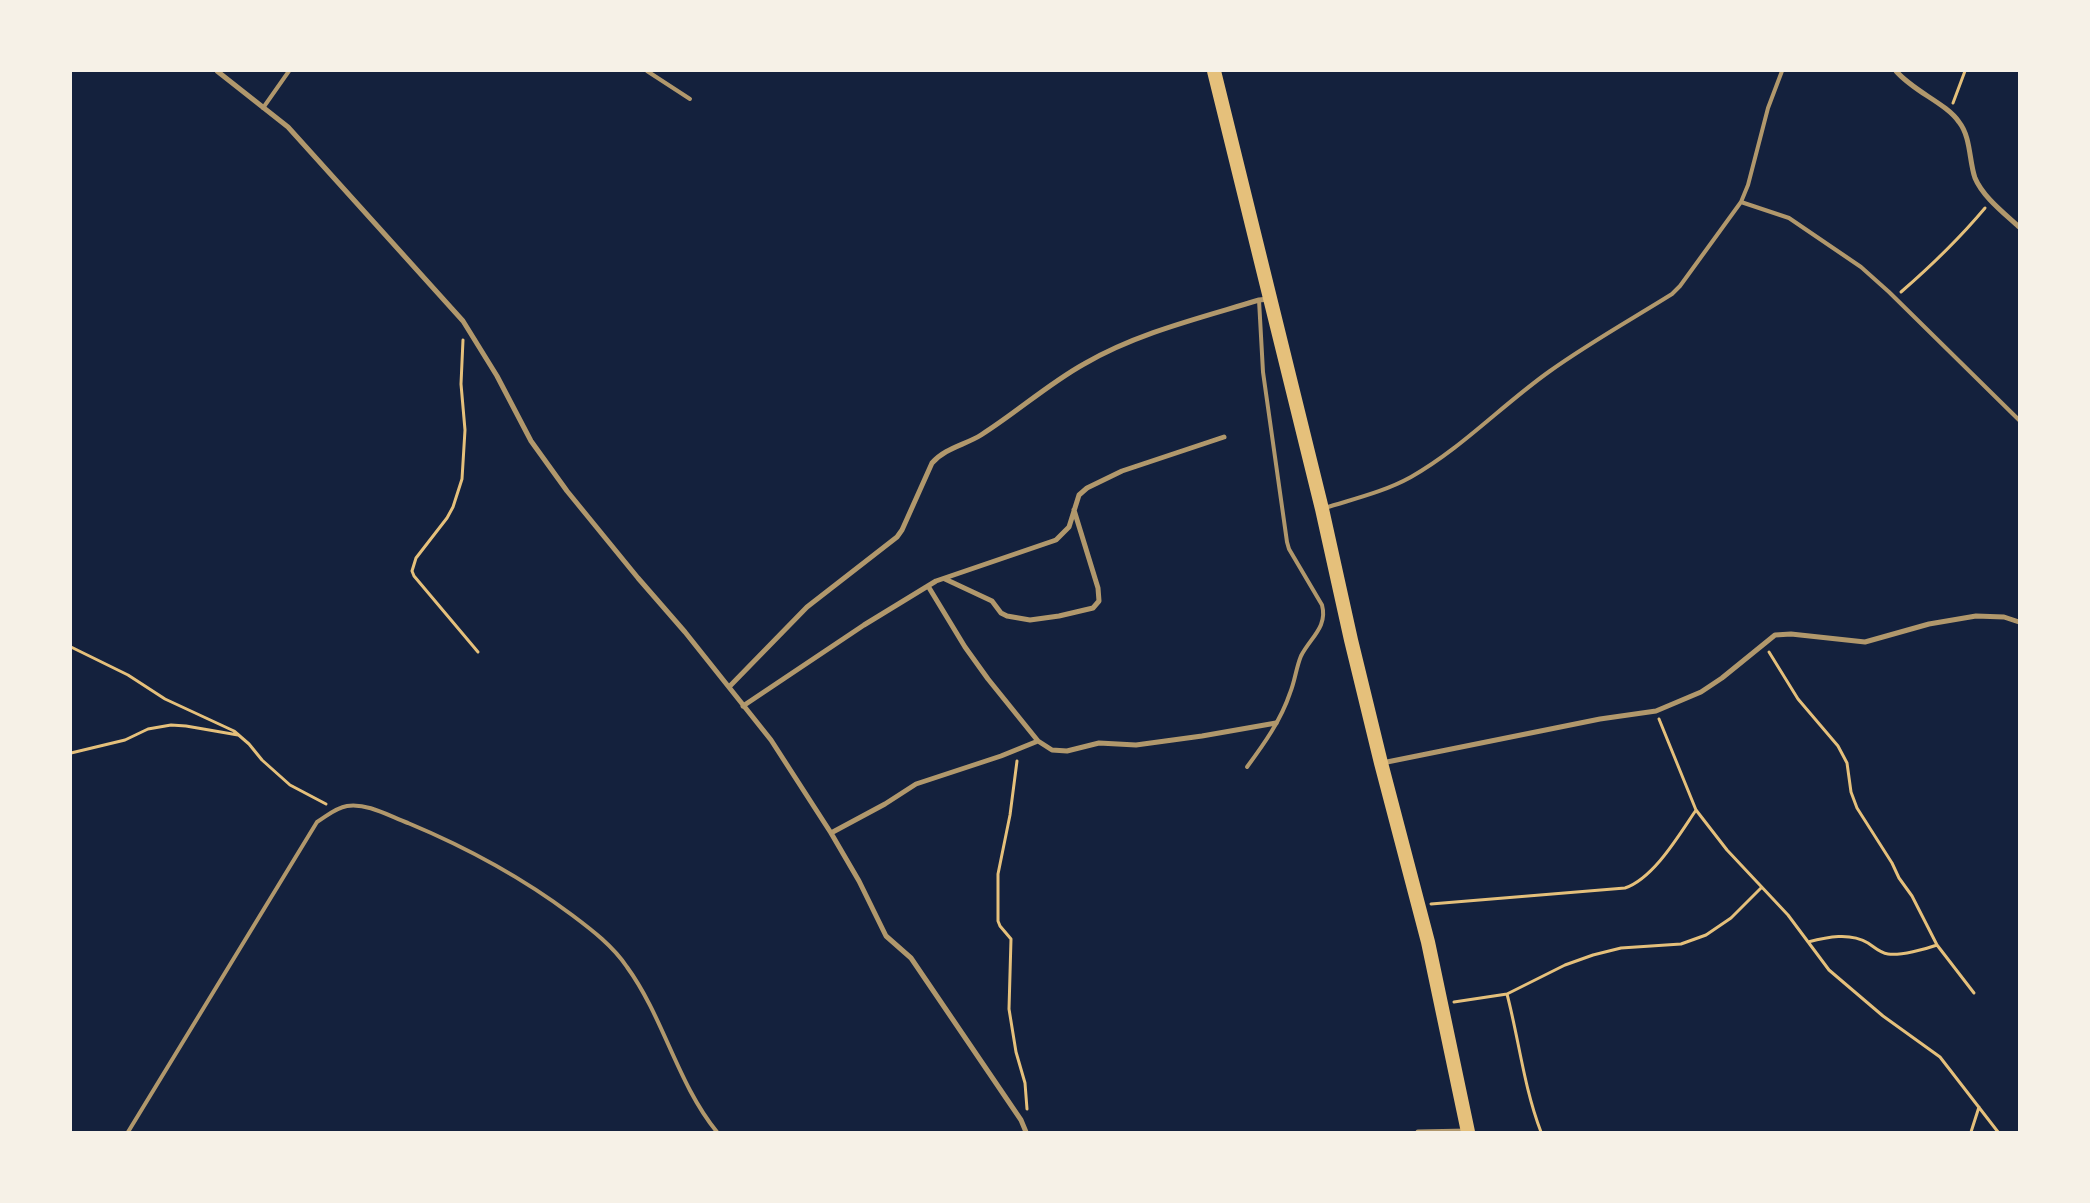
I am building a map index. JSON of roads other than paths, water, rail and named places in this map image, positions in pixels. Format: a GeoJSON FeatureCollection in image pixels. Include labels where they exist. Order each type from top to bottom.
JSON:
{"type":"FeatureCollection","features":[{"type":"Feature","properties":{"kind":"highway"},"geometry":{"type":"LineString","coordinates":[[1214,71],[1264,300],[1322,509],[1351,640],[1418,905],[1468,1131]]}},
{"type":"Feature","properties":{"kind":"street"},"geometry":{"type":"LineString","coordinates":[[217,71],[288,127],[463,321],[497,376],[531,441],[567,491],[771,740],[831,833],[859,881],[886,936],[910,958],[1016,1112],[1026,1132]]}},
{"type":"Feature","properties":{"kind":"street"},"geometry":{"type":"LineString","coordinates":[[1896,71],[1905,81],[1960,122],[1976,179],[1991,200],[2019,227]]}},
{"type":"Feature","properties":{"kind":"street"},"geometry":{"type":"LineString","coordinates":[[728,687],[807,607],[897,537],[902,530],[932,463],[940,455],[981,435],[1025,402],[1093,359],[1163,330],[1264,300]]}},
{"type":"Feature","properties":{"kind":"street"},"geometry":{"type":"LineString","coordinates":[[743,706],[928,586],[944,578],[1056,540],[1069,527],[1078,495],[1087,488],[1122,471],[1224,437]]}},
{"type":"Feature","properties":{"kind":"street"},"geometry":{"type":"LineString","coordinates":[[944,578],[992,602],[1006,616],[1030,620],[1093,608],[1099,601],[1098,588],[1074,510]]}},
{"type":"Feature","properties":{"kind":"street"},"geometry":{"type":"LineString","coordinates":[[928,586],[965,647],[988,680],[1038,741],[1052,750],[1067,751],[1099,743],[1136,745],[1276,723]]}},
{"type":"Feature","properties":{"kind":"street"},"geometry":{"type":"LineString","coordinates":[[1381,763],[1600,719],[1656,711],[1701,692],[1722,678],[1775,635],[1783,634],[1865,642],[1930,624],[1976,616],[2004,617],[2019,622]]}},
{"type":"Feature","properties":{"kind":"street"},"geometry":{"type":"LineString","coordinates":[[831,833],[885,804],[916,784],[1038,741]]}},
{"type":"Feature","properties":{"kind":"street"},"geometry":{"type":"LineString","coordinates":[[1418,1132],[1468,1131]]}},
{"type":"Feature","properties":{"kind":"lane"},"geometry":{"type":"LineString","coordinates":[[264,108],[288,71]]}},
{"type":"Feature","properties":{"kind":"lane"},"geometry":{"type":"LineString","coordinates":[[647,71],[690,99]]}},
{"type":"Feature","properties":{"kind":"lane"},"geometry":{"type":"LineString","coordinates":[[1322,509],[1379,491],[1409,478],[1485,425],[1550,370],[1672,294],[1692,272],[1742,202],[1748,186],[1768,108],[1782,71]]}},
{"type":"Feature","properties":{"kind":"lane"},"geometry":{"type":"LineString","coordinates":[[1742,202],[1789,218],[1861,267],[1895,297],[2019,420]]}},
{"type":"Feature","properties":{"kind":"lane"},"geometry":{"type":"LineString","coordinates":[[1247,767],[1276,723],[1290,693],[1296,668],[1302,654],[1321,626],[1324,611],[1289,550],[1287,542],[1263,372],[1264,300]]}},
{"type":"Feature","properties":{"kind":"lane"},"geometry":{"type":"LineString","coordinates":[[128,1132],[317,822],[335,810],[347,806],[373,809],[496,864],[532,886],[582,922],[609,946],[626,966],[650,1003],[683,1077],[707,1119],[717,1132]]}}]}
